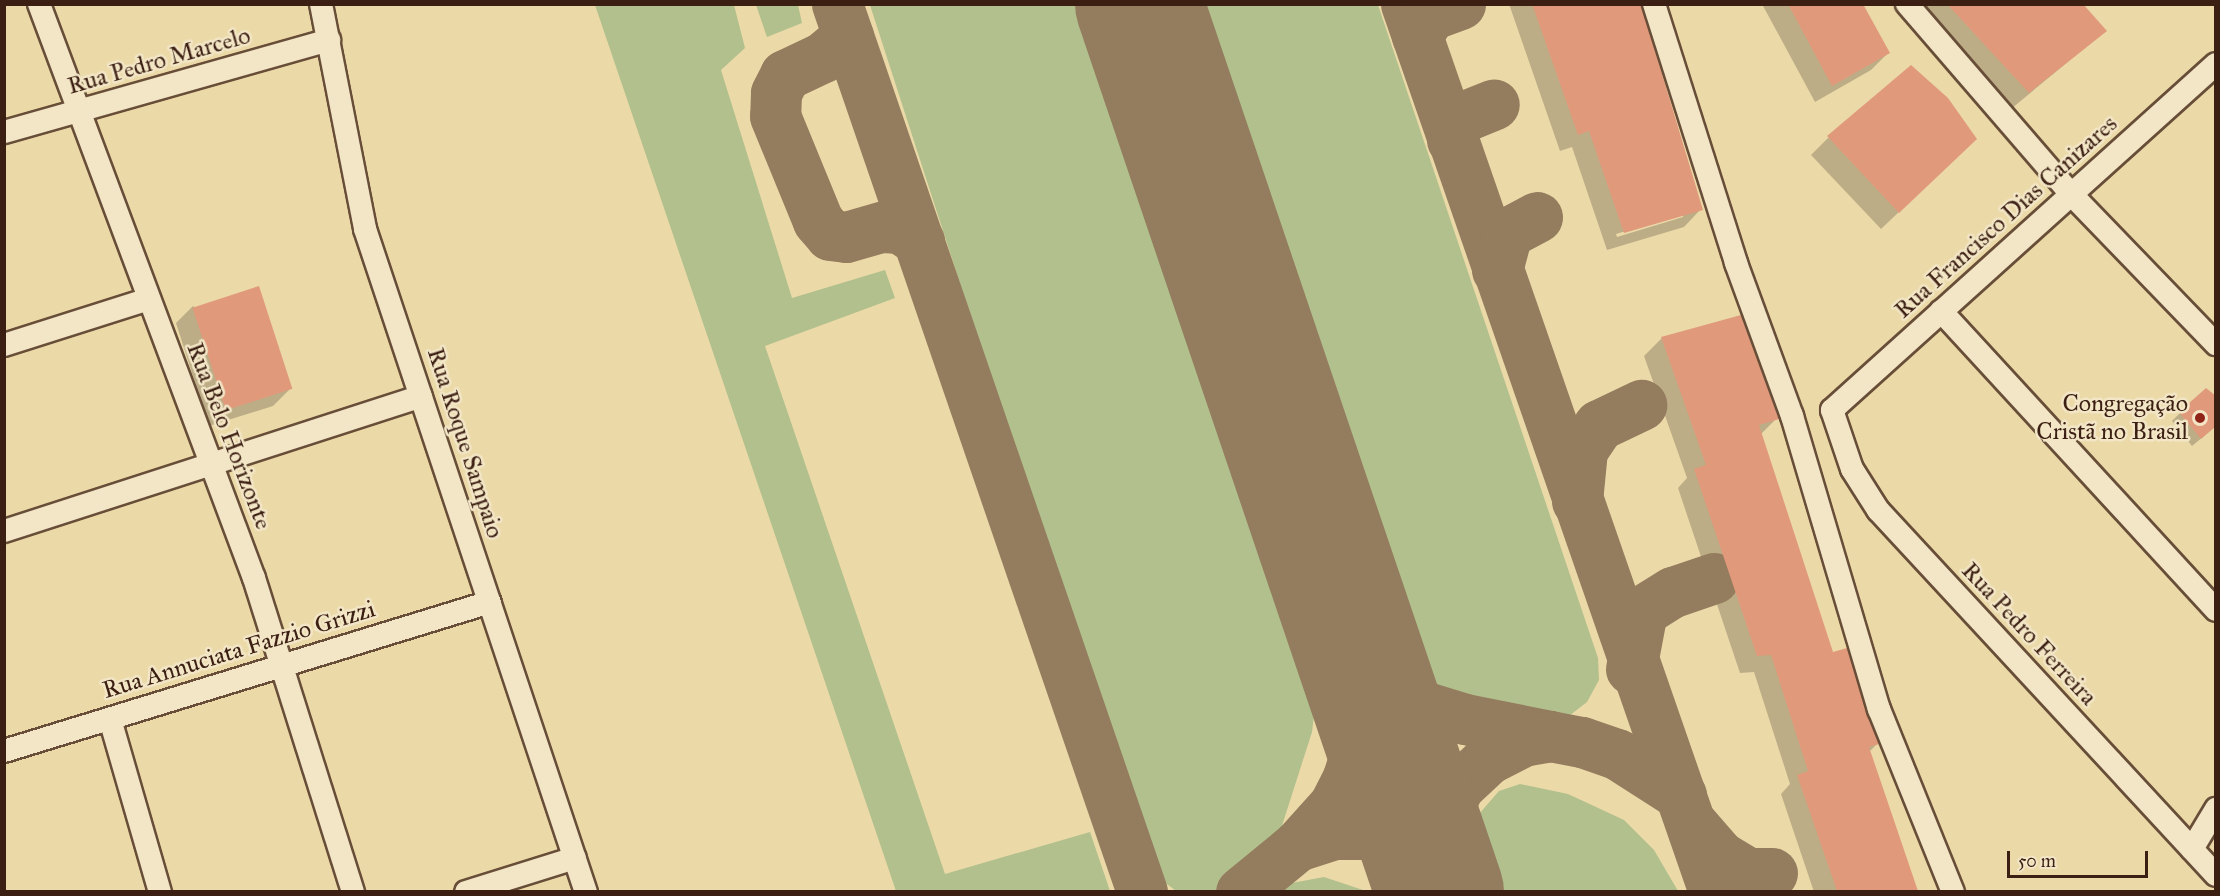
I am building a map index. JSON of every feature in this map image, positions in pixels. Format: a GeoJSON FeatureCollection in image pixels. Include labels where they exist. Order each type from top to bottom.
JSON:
{"type":"FeatureCollection","features":[{"type":"Feature","properties":{"kind":"street","name":"Rua Belo Horizonte"},"geometry":{"type":"LineString","coordinates":[[39,4],[283,664],[354,891]]}},
{"type":"Feature","properties":{"kind":"street","name":"Rua Roque Sampaio"},"geometry":{"type":"LineString","coordinates":[[321,4],[365,229],[586,891]]}},
{"type":"Feature","properties":{"kind":"street"},"geometry":{"type":"LineString","coordinates":[[1654,4],[1736,263],[1790,409],[1879,709],[1953,891]]}},
{"type":"Feature","properties":{"kind":"street"},"geometry":{"type":"LineString","coordinates":[[1907,4],[2071,194],[2216,344]]}},
{"type":"Feature","properties":{"kind":"street","name":"Rua Pedro Marcelo"},"geometry":{"type":"LineString","coordinates":[[4,132],[78,113],[329,40]]}},
{"type":"Feature","properties":{"kind":"street","name":"Rua Francisco Dias Canizares"},"geometry":{"type":"LineString","coordinates":[[1832,410],[2071,194],[2213,70]]}},
{"type":"Feature","properties":{"kind":"street"},"geometry":{"type":"LineString","coordinates":[[4,345],[149,299]]}},
{"type":"Feature","properties":{"kind":"street"},"geometry":{"type":"LineString","coordinates":[[1941,311],[2216,610]]}},
{"type":"Feature","properties":{"kind":"street"},"geometry":{"type":"LineString","coordinates":[[4,531],[421,396]]}},
{"type":"Feature","properties":{"kind":"street","name":"Rua Pedro Ferreira"},"geometry":{"type":"LineString","coordinates":[[1832,410],[1852,469],[1878,510],[2216,875]]}},
{"type":"Feature","properties":{"kind":"street","name":"Rua Annuciata Fazzio Grizzi"},"geometry":{"type":"LineString","coordinates":[[4,751],[490,602]]}},
{"type":"Feature","properties":{"kind":"street"},"geometry":{"type":"LineString","coordinates":[[110,719],[160,891]]}},
{"type":"Feature","properties":{"kind":"street"},"geometry":{"type":"LineString","coordinates":[[2192,849],[2216,809]]}},
{"type":"Feature","properties":{"kind":"street"},"geometry":{"type":"LineString","coordinates":[[466,891],[575,858]]}},
{"type":"Feature","properties":{"kind":"green space"},"geometry":{"type":"Polygon","coordinates":[[[595,5],[734,5],[745,48],[721,70],[792,298],[885,270],[895,298],[765,346],[945,874],[1090,832],[1110,891],[896,891],[595,5]]]}},
{"type":"Feature","properties":{"kind":"green space"},"geometry":{"type":"Polygon","coordinates":[[[756,5],[798,5],[802,23],[767,37],[756,5]]]}},
{"type":"Feature","properties":{"kind":"green space"},"geometry":{"type":"Polygon","coordinates":[[[870,5],[1084,5],[1311,660],[1317,690],[1312,732],[1279,835],[1255,866],[1218,891],[1176,891],[1150,871],[870,5]]]}},
{"type":"Feature","properties":{"kind":"green space"},"geometry":{"type":"Polygon","coordinates":[[[1175,5],[1378,5],[1598,658],[1599,680],[1587,702],[1565,719],[1537,723],[1445,703],[1424,693],[1404,669],[1175,5]]]}},
{"type":"Feature","properties":{"kind":"green space"},"geometry":{"type":"Polygon","coordinates":[[[1520,784],[1568,794],[1624,820],[1654,850],[1678,891],[1474,891],[1467,846],[1479,814],[1499,791],[1520,784]]]}},
{"type":"Feature","properties":{"kind":"green space"},"geometry":{"type":"Polygon","coordinates":[[[1324,877],[1366,891],[1280,891],[1292,883],[1324,877]]]}},
{"type":"Feature","properties":{"kind":"building"},"geometry":{"type":"Polygon","coordinates":[[[1532,4],[1641,4],[1703,210],[1624,233],[1589,131],[1578,135],[1532,4]]]}},
{"type":"Feature","properties":{"kind":"building"},"geometry":{"type":"Polygon","coordinates":[[[1788,4],[1863,4],[1890,53],[1832,86],[1788,4]]]}},
{"type":"Feature","properties":{"kind":"building"},"geometry":{"type":"Polygon","coordinates":[[[1947,4],[2083,4],[2107,31],[2029,93],[1947,4]]]}},
{"type":"Feature","properties":{"kind":"building"},"geometry":{"type":"Polygon","coordinates":[[[1911,65],[1948,98],[1977,139],[1899,213],[1827,136],[1911,65]]]}},
{"type":"Feature","properties":{"kind":"building"},"geometry":{"type":"Polygon","coordinates":[[[259,286],[292,389],[226,410],[192,308],[259,286]]]}},
{"type":"Feature","properties":{"kind":"building"},"geometry":{"type":"Polygon","coordinates":[[[1741,315],[1779,419],[1759,425],[1833,652],[1847,648],[1879,744],[1869,747],[1918,891],[1837,891],[1797,775],[1808,771],[1771,655],[1757,656],[1694,469],[1706,465],[1661,337],[1741,315]]]}},
{"type":"Feature","properties":{"kind":"building","name":"Congregação Cristã no Brasil"},"geometry":{"type":"Polygon","coordinates":[[[2206,388],[2216,396],[2216,426],[2201,439],[2179,412],[2206,388]]]}},
{"type":"Feature","properties":{"kind":"taxiway"},"geometry":{"type":"LineString","coordinates":[[837,4],[1142,892]]}},
{"type":"Feature","properties":{"kind":"taxiway"},"geometry":{"type":"LineString","coordinates":[[1406,4],[1714,892]]}},
{"type":"Feature","properties":{"kind":"taxiway"},"geometry":{"type":"LineString","coordinates":[[1417,36],[1430,15],[1460,4]]}},
{"type":"Feature","properties":{"kind":"taxiway"},"geometry":{"type":"LineString","coordinates":[[848,36],[823,57],[785,75],[776,93],[775,116],[818,221],[830,235],[846,237],[882,227],[900,228],[919,241]]}},
{"type":"Feature","properties":{"kind":"taxiway"},"geometry":{"type":"LineString","coordinates":[[1452,140],[1454,127],[1465,116],[1494,104]]}},
{"type":"Feature","properties":{"kind":"taxiway"},"geometry":{"type":"LineString","coordinates":[[1497,270],[1507,233],[1537,217]]}},
{"type":"Feature","properties":{"kind":"taxiway"},"geometry":{"type":"LineString","coordinates":[[1577,501],[1582,450],[1599,425],[1641,405]]}},
{"type":"Feature","properties":{"kind":"taxiway"},"geometry":{"type":"LineString","coordinates":[[1631,669],[1642,611],[1673,592],[1714,578]]}},
{"type":"Feature","properties":{"kind":"taxiway"},"geometry":{"type":"LineString","coordinates":[[1297,846],[1334,805],[1348,777],[1361,736],[1365,694],[1358,650],[1410,702],[1465,719],[1550,736]]}},
{"type":"Feature","properties":{"kind":"taxiway"},"geometry":{"type":"LineString","coordinates":[[1443,892],[1439,831],[1458,787],[1488,759],[1523,741],[1550,736],[1582,742],[1617,754],[1681,795]]}},
{"type":"Feature","properties":{"kind":"taxiway"},"geometry":{"type":"LineString","coordinates":[[1693,825],[1720,856],[1748,873],[1772,873]]}},
{"type":"Feature","properties":{"kind":"taxiway"},"geometry":{"type":"LineString","coordinates":[[1241,892],[1297,846],[1335,834],[1373,834],[1402,847],[1425,866],[1436,892]]}},
{"type":"Feature","properties":{"kind":"runway"},"geometry":{"type":"LineString","coordinates":[[1139,4],[1440,892]]}},
{"type":"Feature","properties":{"kind":"place","name":"Congregação Cristã no Brasil"},"geometry":{"type":"Point","coordinates":[2200,418]}}]}
